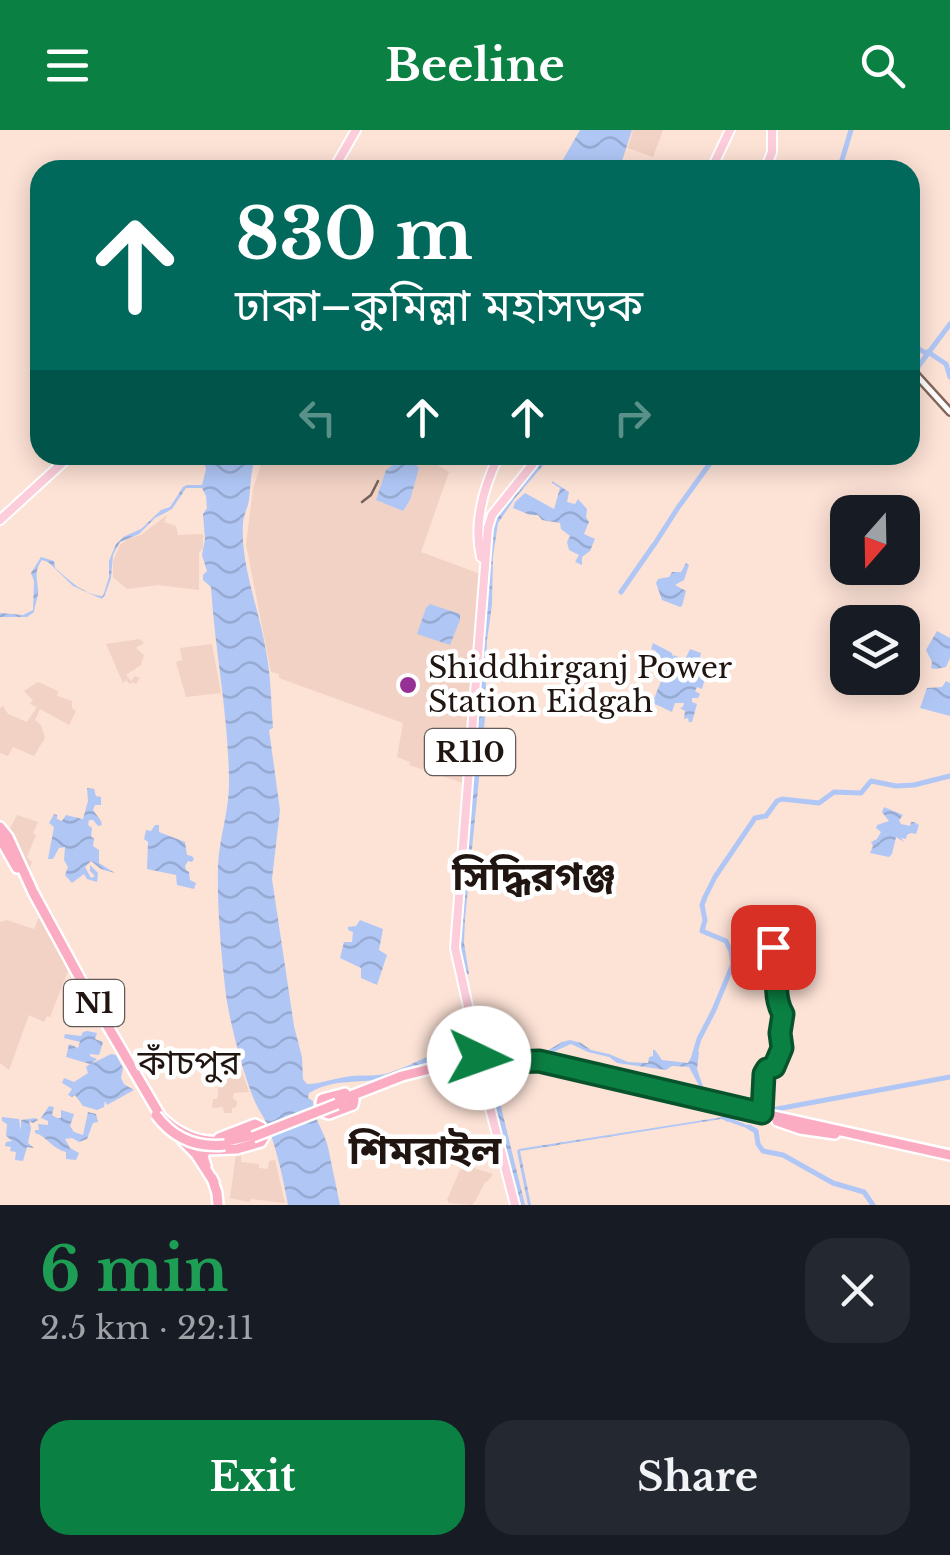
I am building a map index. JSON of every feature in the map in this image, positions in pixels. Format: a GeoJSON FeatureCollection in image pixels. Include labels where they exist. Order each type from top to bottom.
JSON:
{"type":"FeatureCollection","features":[{"type":"Feature","properties":{"kind":"highway","name":"N1"},"geometry":{"type":"LineString","coordinates":[[0,827],[149,1107],[160,1124],[188,1143],[196,1154]]}},
{"type":"Feature","properties":{"kind":"highway","name":"N1"},"geometry":{"type":"LineString","coordinates":[[0,838],[9,847]]}},
{"type":"Feature","properties":{"kind":"highway","name":"N1"},"geometry":{"type":"LineString","coordinates":[[15,858],[153,1106],[168,1124],[189,1136],[224,1144]]}},
{"type":"Feature","properties":{"kind":"highway"},"geometry":{"type":"LineString","coordinates":[[351,1099],[353,1105],[328,1114],[323,1112],[324,1098],[428,1067],[539,1061],[632,1085]]}},
{"type":"Feature","properties":{"kind":"highway"},"geometry":{"type":"LineString","coordinates":[[335,1102],[418,1074],[481,1064],[538,1066],[632,1085]]}},
{"type":"Feature","properties":{"kind":"highway","name":"N1"},"geometry":{"type":"LineString","coordinates":[[146,1100],[166,1128],[205,1146],[255,1136],[417,1073],[537,1064],[762,1113],[804,1126]]}},
{"type":"Feature","properties":{"kind":"highway"},"geometry":{"type":"LineString","coordinates":[[335,1102],[376,1084]]}},
{"type":"Feature","properties":{"kind":"highway","name":"N1"},"geometry":{"type":"LineString","coordinates":[[632,1085],[950,1157]]}},
{"type":"Feature","properties":{"kind":"highway","name":"N1"},"geometry":{"type":"LineString","coordinates":[[189,1136],[223,1137],[257,1124],[261,1127],[255,1136]]}},
{"type":"Feature","properties":{"kind":"highway"},"geometry":{"type":"LineString","coordinates":[[206,1166],[202,1156],[206,1150],[242,1148],[261,1142],[255,1136],[228,1147],[204,1148],[200,1153],[206,1166],[214,1182],[218,1205]]}},
{"type":"Feature","properties":{"kind":"highway"},"geometry":{"type":"LineString","coordinates":[[214,1182],[195,1148],[199,1142],[224,1144]]}},
{"type":"Feature","properties":{"kind":"main road"},"geometry":{"type":"LineString","coordinates":[[339,160],[356,130]]}},
{"type":"Feature","properties":{"kind":"main road"},"geometry":{"type":"LineString","coordinates":[[716,160],[730,130]]}},
{"type":"Feature","properties":{"kind":"main road"},"geometry":{"type":"LineString","coordinates":[[769,160],[772,130]]}},
{"type":"Feature","properties":{"kind":"main road"},"geometry":{"type":"LineString","coordinates":[[0,520],[60,465]]}},
{"type":"Feature","properties":{"kind":"main road"},"geometry":{"type":"LineString","coordinates":[[485,560],[479,549],[480,516],[484,489],[495,465]]}},
{"type":"Feature","properties":{"kind":"main road","name":"R110"},"geometry":{"type":"LineString","coordinates":[[514,1205],[455,948],[485,560],[492,515],[532,465]]}},
{"type":"Feature","properties":{"kind":"street"},"geometry":{"type":"LineString","coordinates":[[920,379],[950,412]]}},
{"type":"Feature","properties":{"kind":"street"},"geometry":{"type":"LineString","coordinates":[[752,936],[759,944],[779,948],[776,974],[778,1007],[783,1014],[782,1048],[774,1067],[764,1074],[762,1113]]}},
{"type":"Feature","properties":{"kind":"street"},"geometry":{"type":"LineString","coordinates":[[328,1116],[352,1108],[364,1094]]}},
{"type":"Feature","properties":{"kind":"shaded area"},"geometry":{"type":"Polygon","coordinates":[[[633,130],[663,130],[653,157],[628,148],[633,130]]]}},
{"type":"Feature","properties":{"kind":"shaded area"},"geometry":{"type":"Polygon","coordinates":[[[261,465],[437,465],[449,472],[421,552],[483,575],[463,783],[409,765],[410,762],[397,757],[403,723],[271,672],[246,544],[253,489],[261,465]]]}},
{"type":"Feature","properties":{"kind":"shaded area"},"geometry":{"type":"Polygon","coordinates":[[[167,515],[164,522],[176,526],[178,535],[203,534],[199,590],[158,585],[127,589],[113,577],[113,561],[120,545],[167,515]]]}},
{"type":"Feature","properties":{"kind":"shaded area"},"geometry":{"type":"Polygon","coordinates":[[[140,639],[144,643],[136,648],[144,655],[141,665],[126,675],[131,681],[135,676],[140,678],[136,684],[126,680],[123,683],[106,644],[140,639]]]}},
{"type":"Feature","properties":{"kind":"shaded area"},"geometry":{"type":"Polygon","coordinates":[[[212,644],[221,693],[186,697],[176,662],[182,660],[180,648],[212,644]]]}},
{"type":"Feature","properties":{"kind":"shaded area"},"geometry":{"type":"Polygon","coordinates":[[[38,682],[72,701],[76,711],[69,725],[40,709],[35,720],[45,738],[34,756],[13,747],[8,756],[0,753],[0,708],[3,706],[8,714],[27,722],[37,707],[30,704],[33,700],[24,691],[38,682]]]}},
{"type":"Feature","properties":{"kind":"shaded area"},"geometry":{"type":"Polygon","coordinates":[[[17,815],[38,822],[27,857],[32,862],[29,870],[8,832],[17,815]]]}},
{"type":"Feature","properties":{"kind":"shaded area"},"geometry":{"type":"Polygon","coordinates":[[[40,915],[70,966],[50,1017],[44,1022],[29,1015],[9,1070],[0,1063],[0,922],[7,920],[34,929],[40,915]]]}},
{"type":"Feature","properties":{"kind":"shaded area"},"geometry":{"type":"Polygon","coordinates":[[[240,1065],[249,1092],[234,1093],[237,1102],[232,1113],[224,1113],[223,1107],[212,1108],[218,1094],[219,1072],[215,1068],[228,1070],[229,1066],[240,1065]]]}},
{"type":"Feature","properties":{"kind":"shaded area"},"geometry":{"type":"Polygon","coordinates":[[[236,1154],[241,1155],[241,1162],[259,1164],[259,1168],[268,1169],[269,1161],[275,1160],[285,1203],[230,1198],[236,1154]]]}},
{"type":"Feature","properties":{"kind":"shaded area"},"geometry":{"type":"Polygon","coordinates":[[[474,1168],[493,1174],[476,1200],[472,1205],[449,1203],[460,1170],[474,1168]]]}},
{"type":"Feature","properties":{"kind":"water"},"geometry":{"type":"Polygon","coordinates":[[[580,130],[632,130],[622,160],[563,160],[580,130]]]}},
{"type":"Feature","properties":{"kind":"water"},"geometry":{"type":"Polygon","coordinates":[[[205,465],[253,465],[243,538],[269,670],[273,728],[269,730],[280,810],[272,879],[303,1079],[312,1084],[385,1074],[455,1045],[472,1042],[396,1075],[338,1083],[309,1093],[328,1147],[340,1205],[288,1205],[274,1144],[247,1080],[228,1007],[218,882],[229,794],[228,759],[211,587],[203,580],[207,571],[202,555],[203,514],[207,508],[202,488],[186,488],[172,509],[155,518],[139,534],[120,542],[113,555],[111,578],[102,599],[73,586],[42,560],[37,571],[34,612],[27,617],[0,617],[0,613],[23,615],[33,610],[31,573],[41,557],[54,561],[55,568],[77,586],[103,596],[109,561],[116,544],[170,507],[183,487],[202,485],[205,465]]]}},
{"type":"Feature","properties":{"kind":"water"},"geometry":{"type":"Polygon","coordinates":[[[393,465],[419,468],[403,511],[376,500],[386,470],[393,465]]]}},
{"type":"Feature","properties":{"kind":"water"},"geometry":{"type":"Polygon","coordinates":[[[534,465],[543,465],[498,523],[487,640],[485,718],[465,919],[469,974],[464,975],[458,954],[494,515],[534,465]]]}},
{"type":"Feature","properties":{"kind":"water"},"geometry":{"type":"Polygon","coordinates":[[[552,481],[569,492],[567,502],[575,504],[578,499],[587,509],[589,522],[584,534],[595,539],[582,557],[582,565],[575,562],[579,555],[569,550],[570,536],[560,523],[513,508],[525,493],[554,509],[560,488],[552,481]]]}},
{"type":"Feature","properties":{"kind":"water"},"geometry":{"type":"Polygon","coordinates":[[[686,563],[689,565],[684,580],[675,585],[686,591],[680,607],[662,600],[656,583],[672,572],[681,572],[686,563]]]}},
{"type":"Feature","properties":{"kind":"water"},"geometry":{"type":"Polygon","coordinates":[[[430,604],[460,614],[450,645],[417,634],[430,604]]]}},
{"type":"Feature","properties":{"kind":"water"},"geometry":{"type":"Polygon","coordinates":[[[937,631],[950,638],[950,658],[946,667],[936,669],[931,668],[926,650],[937,631]]]}},
{"type":"Feature","properties":{"kind":"water"},"geometry":{"type":"Polygon","coordinates":[[[653,643],[673,657],[685,660],[690,649],[710,661],[702,689],[697,687],[695,691],[700,694],[692,698],[697,704],[692,722],[684,719],[685,711],[680,708],[684,703],[675,703],[672,712],[653,701],[666,669],[654,664],[659,661],[657,658],[652,663],[646,660],[656,655],[651,649],[653,643]]]}},
{"type":"Feature","properties":{"kind":"water"},"geometry":{"type":"Polygon","coordinates":[[[946,681],[950,683],[950,716],[920,708],[927,688],[942,687],[946,681]]]}},
{"type":"Feature","properties":{"kind":"water"},"geometry":{"type":"Polygon","coordinates":[[[87,788],[101,797],[101,805],[95,805],[93,810],[102,825],[89,820],[88,825],[92,828],[93,846],[99,850],[99,863],[115,873],[91,861],[85,867],[91,878],[95,876],[90,865],[98,873],[97,882],[84,874],[72,883],[65,875],[65,847],[48,859],[54,827],[49,823],[54,814],[62,821],[66,815],[83,819],[87,788]]]}},
{"type":"Feature","properties":{"kind":"water"},"geometry":{"type":"Polygon","coordinates":[[[884,807],[903,815],[901,824],[919,825],[916,834],[901,838],[904,842],[896,837],[889,857],[870,853],[871,842],[881,832],[877,825],[889,821],[882,812],[884,807]]]}},
{"type":"Feature","properties":{"kind":"water"},"geometry":{"type":"Polygon","coordinates":[[[159,825],[159,832],[185,842],[187,855],[194,859],[185,866],[190,880],[196,883],[194,889],[177,885],[176,875],[147,869],[148,842],[144,839],[146,830],[151,831],[159,825]]]}},
{"type":"Feature","properties":{"kind":"water"},"geometry":{"type":"Polygon","coordinates":[[[360,920],[383,929],[379,950],[387,955],[377,985],[361,978],[361,968],[340,958],[344,942],[352,942],[353,932],[348,927],[356,926],[360,920]]]}},
{"type":"Feature","properties":{"kind":"water"},"geometry":{"type":"Polygon","coordinates":[[[87,1031],[97,1033],[95,1039],[103,1042],[99,1055],[90,1054],[97,1059],[91,1064],[116,1055],[123,1068],[124,1084],[134,1090],[107,1105],[105,1101],[104,1107],[97,1110],[83,1106],[75,1095],[68,1095],[72,1089],[62,1083],[64,1078],[74,1082],[88,1073],[86,1067],[90,1064],[66,1057],[69,1044],[78,1048],[80,1042],[64,1038],[65,1034],[81,1036],[87,1031]]]}},
{"type":"Feature","properties":{"kind":"water"},"geometry":{"type":"Polygon","coordinates":[[[497,1034],[527,1054],[542,1054],[570,1040],[628,1062],[648,1063],[655,1050],[662,1060],[688,1063],[695,1050],[699,1052],[697,1069],[706,1095],[689,1067],[672,1066],[666,1070],[617,1063],[571,1044],[540,1058],[527,1058],[504,1042],[484,1036],[497,1034]]]}},
{"type":"Feature","properties":{"kind":"water"},"geometry":{"type":"Polygon","coordinates":[[[613,1085],[724,1112],[752,1130],[721,1119],[520,1151],[528,1205],[519,1149],[723,1117],[708,1109],[671,1105],[612,1089],[613,1085]]]}},
{"type":"Feature","properties":{"kind":"water"},"geometry":{"type":"Polygon","coordinates":[[[494,1099],[500,1103],[525,1205],[517,1205],[494,1099]]]}},
{"type":"Feature","properties":{"kind":"water"},"geometry":{"type":"Polygon","coordinates":[[[49,1106],[54,1107],[52,1115],[57,1118],[61,1118],[61,1110],[74,1114],[70,1126],[83,1135],[88,1112],[96,1114],[98,1122],[93,1123],[87,1139],[65,1139],[79,1153],[76,1160],[66,1159],[66,1152],[35,1133],[38,1124],[48,1125],[41,1118],[49,1106]]]}},
{"type":"Feature","properties":{"kind":"water"},"geometry":{"type":"Polygon","coordinates":[[[2,1117],[19,1119],[21,1131],[21,1120],[38,1120],[29,1121],[28,1143],[34,1148],[27,1147],[23,1161],[15,1160],[16,1152],[5,1146],[12,1141],[6,1136],[7,1124],[2,1117]]]}},
{"type":"Feature","properties":{"kind":"waterway"},"geometry":{"type":"LineString","coordinates":[[842,160],[851,130]]}},
{"type":"Feature","properties":{"kind":"waterway"},"geometry":{"type":"LineString","coordinates":[[920,364],[950,324]]}},
{"type":"Feature","properties":{"kind":"waterway"},"geometry":{"type":"LineString","coordinates":[[920,349],[927,354]]}},
{"type":"Feature","properties":{"kind":"waterway"},"geometry":{"type":"LineString","coordinates":[[928,352],[946,364],[950,377]]}},
{"type":"Feature","properties":{"kind":"waterway"},"geometry":{"type":"LineString","coordinates":[[680,505],[709,465]]}},
{"type":"Feature","properties":{"kind":"waterway"},"geometry":{"type":"LineString","coordinates":[[654,545],[679,506]]}},
{"type":"Feature","properties":{"kind":"waterway"},"geometry":{"type":"LineString","coordinates":[[621,592],[653,546]]}},
{"type":"Feature","properties":{"kind":"waterway"},"geometry":{"type":"LineString","coordinates":[[694,1056],[733,964],[726,941],[702,931],[702,905],[715,877],[755,818],[766,816],[782,799],[819,803],[834,792],[861,793],[871,781],[914,785],[950,776]]}},
{"type":"Feature","properties":{"kind":"waterway"},"geometry":{"type":"LineString","coordinates":[[766,1111],[950,1077]]}},
{"type":"Feature","properties":{"kind":"waterway"},"geometry":{"type":"LineString","coordinates":[[727,1119],[763,1119]]}},
{"type":"Feature","properties":{"kind":"waterway"},"geometry":{"type":"LineString","coordinates":[[749,1127],[756,1131],[763,1151],[783,1155],[833,1183],[864,1192],[873,1205]]}},
{"type":"Feature","properties":{"kind":"railway"},"geometry":{"type":"LineString","coordinates":[[362,502],[378,481]]}},
{"type":"Feature","properties":{"kind":"place","name":"Shiddhirganj Power Station Eidgah"},"geometry":{"type":"Point","coordinates":[408,685]}},
{"type":"Feature","properties":{"kind":"district","name":"সিদ্ধিরগঞ্জ"},"geometry":{"type":"Point","coordinates":[534,876]}},
{"type":"Feature","properties":{"kind":"district","name":"কাঁচপুর"},"geometry":{"type":"Point","coordinates":[189,1063]}},
{"type":"Feature","properties":{"kind":"district","name":"শিমরাইল"},"geometry":{"type":"Point","coordinates":[425,1150]}},
{"type":"Feature","properties":{"kind":"route"},"geometry":{"type":"LineString","coordinates":[[479,1058],[484,1063],[539,1061],[762,1113],[764,1074],[774,1067],[783,1047],[783,1014],[778,1007],[776,974],[779,948],[773,947]]}}]}
